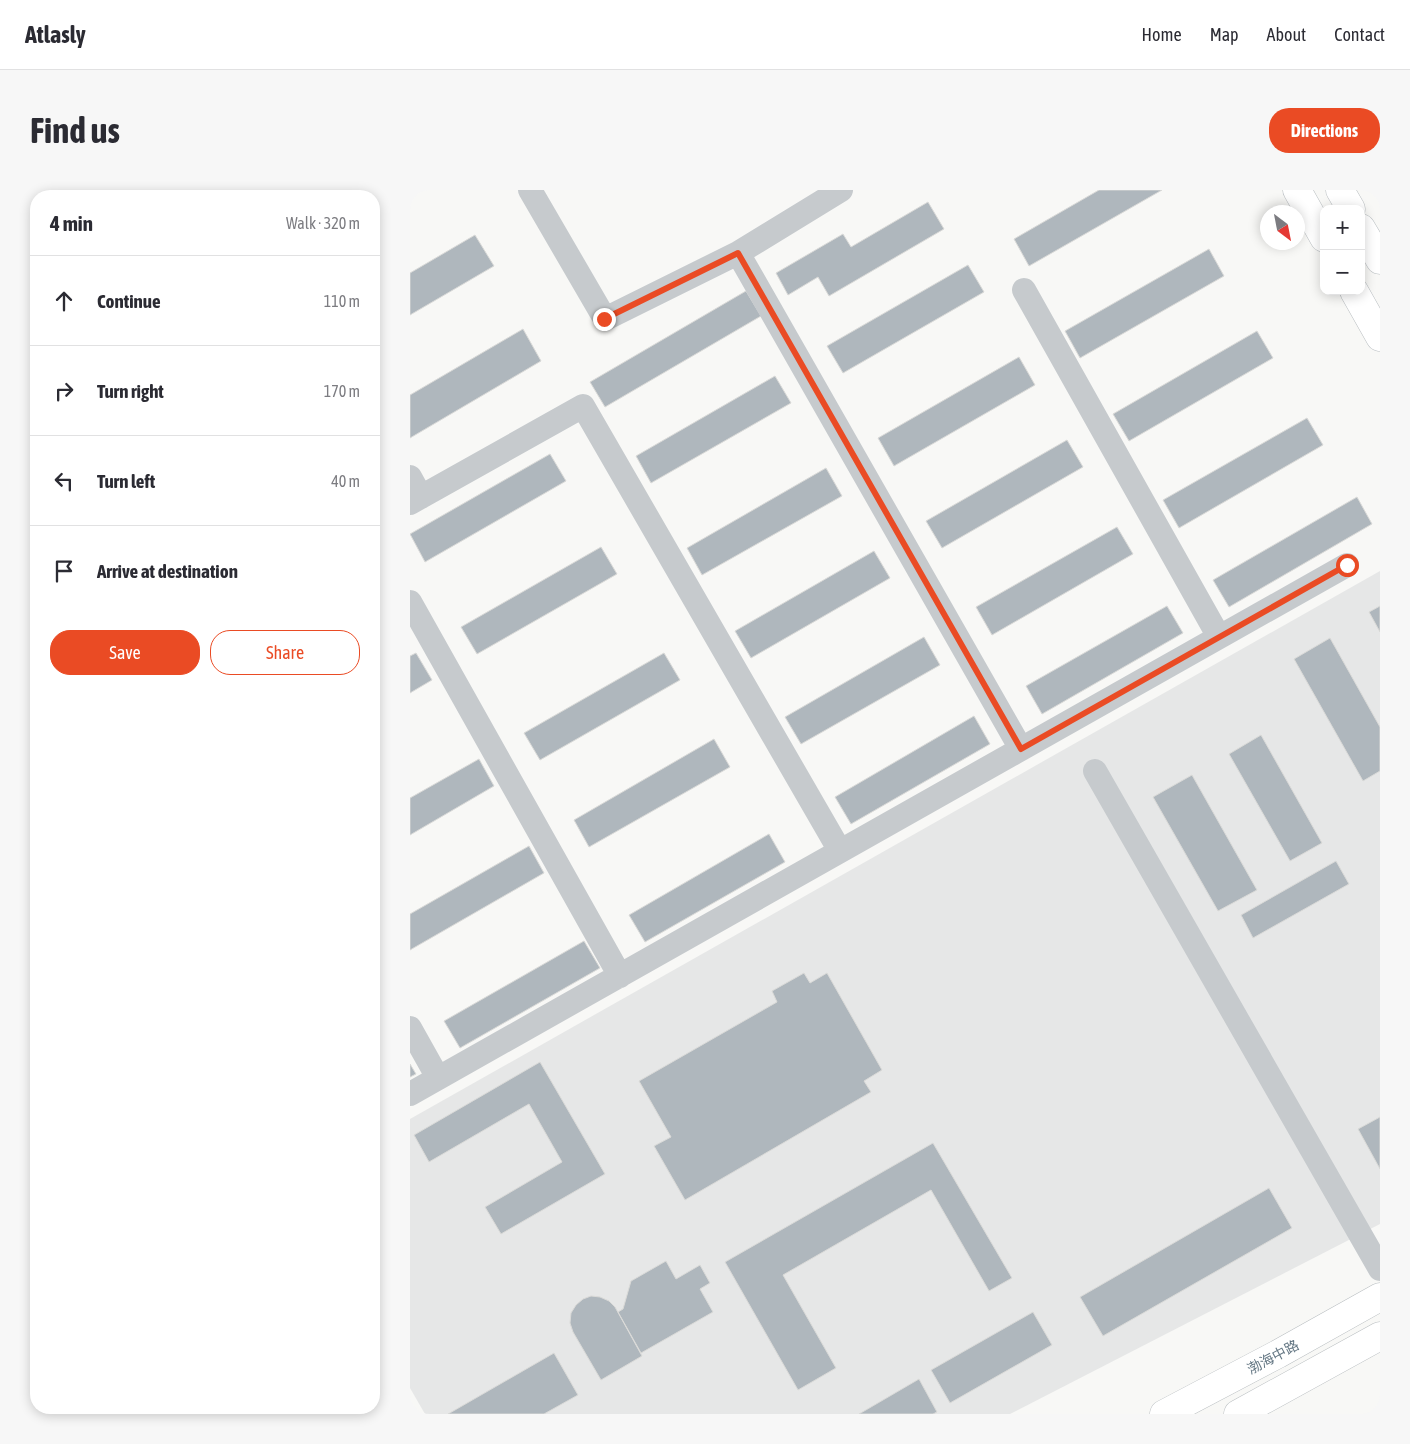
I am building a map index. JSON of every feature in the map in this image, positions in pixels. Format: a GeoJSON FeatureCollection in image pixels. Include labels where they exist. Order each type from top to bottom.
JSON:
{"type":"FeatureCollection","features":[{"type":"Feature","properties":{"kind":"main road"},"geometry":{"type":"LineString","coordinates":[[1296,190],[1320,231]]}},
{"type":"Feature","properties":{"kind":"main road"},"geometry":{"type":"LineString","coordinates":[[1340,190],[1349,205]]}},
{"type":"Feature","properties":{"kind":"main road"},"geometry":{"type":"LineString","coordinates":[[1365,235],[1380,260]]}},
{"type":"Feature","properties":{"kind":"main road"},"geometry":{"type":"LineString","coordinates":[[1356,295],[1380,336]]}},
{"type":"Feature","properties":{"kind":"main road","name":"渤海中路"},"geometry":{"type":"LineString","coordinates":[[1164,1414],[1278,1354],[1380,1297]]}},
{"type":"Feature","properties":{"kind":"main road"},"geometry":{"type":"LineString","coordinates":[[1238,1414],[1294,1385],[1380,1336]]}},
{"type":"Feature","properties":{"kind":"lane"},"geometry":{"type":"LineString","coordinates":[[530,190],[604,319],[738,253],[841,190]]}},
{"type":"Feature","properties":{"kind":"lane"},"geometry":{"type":"LineString","coordinates":[[738,253],[1021,749]]}},
{"type":"Feature","properties":{"kind":"lane"},"geometry":{"type":"LineString","coordinates":[[1024,290],[1219,637]]}},
{"type":"Feature","properties":{"kind":"lane"},"geometry":{"type":"LineString","coordinates":[[414,492],[583,406],[840,851]]}},
{"type":"Feature","properties":{"kind":"lane"},"geometry":{"type":"LineString","coordinates":[[410,1094],[1347,565]]}},
{"type":"Feature","properties":{"kind":"lane"},"geometry":{"type":"LineString","coordinates":[[410,602],[620,976]]}},
{"type":"Feature","properties":{"kind":"lane"},"geometry":{"type":"LineString","coordinates":[[1096,771],[1380,1269]]}},
{"type":"Feature","properties":{"kind":"lane"},"geometry":{"type":"LineString","coordinates":[[410,1028],[438,1078]]}},
{"type":"Feature","properties":{"kind":"shaded area"},"geometry":{"type":"Polygon","coordinates":[[[1380,571],[1380,1224],[1010,1414],[425,1414],[410,1388],[410,1119],[1380,571]]]}},
{"type":"Feature","properties":{"kind":"building"},"geometry":{"type":"Polygon","coordinates":[[[1099,190],[1162,190],[1029,266],[1014,239],[1099,190]]]}},
{"type":"Feature","properties":{"kind":"building"},"geometry":{"type":"Polygon","coordinates":[[[928,202],[944,229],[829,296],[818,277],[788,295],[776,273],[843,234],[851,247],[928,202]]]}},
{"type":"Feature","properties":{"kind":"building"},"geometry":{"type":"Polygon","coordinates":[[[475,235],[494,266],[410,315],[410,273],[475,235]]]}},
{"type":"Feature","properties":{"kind":"building"},"geometry":{"type":"Polygon","coordinates":[[[1209,249],[1224,276],[1080,358],[1065,331],[1209,249]]]}},
{"type":"Feature","properties":{"kind":"building"},"geometry":{"type":"Polygon","coordinates":[[[968,265],[984,292],[843,373],[827,346],[968,265]]]}},
{"type":"Feature","properties":{"kind":"building"},"geometry":{"type":"Polygon","coordinates":[[[746,291],[761,316],[605,407],[590,382],[746,291]]]}},
{"type":"Feature","properties":{"kind":"building"},"geometry":{"type":"Polygon","coordinates":[[[523,329],[541,361],[410,438],[410,395],[523,329]]]}},
{"type":"Feature","properties":{"kind":"building"},"geometry":{"type":"Polygon","coordinates":[[[1257,331],[1273,358],[1129,441],[1113,414],[1257,331]]]}},
{"type":"Feature","properties":{"kind":"building"},"geometry":{"type":"Polygon","coordinates":[[[1019,357],[1035,385],[894,466],[878,438],[1019,357]]]}},
{"type":"Feature","properties":{"kind":"building"},"geometry":{"type":"Polygon","coordinates":[[[775,376],[791,403],[651,483],[636,456],[775,376]]]}},
{"type":"Feature","properties":{"kind":"building"},"geometry":{"type":"Polygon","coordinates":[[[1307,418],[1323,445],[1179,528],[1163,500],[1307,418]]]}},
{"type":"Feature","properties":{"kind":"building"},"geometry":{"type":"Polygon","coordinates":[[[1067,440],[1083,467],[942,548],[926,521],[1067,440]]]}},
{"type":"Feature","properties":{"kind":"building"},"geometry":{"type":"Polygon","coordinates":[[[550,454],[566,481],[425,562],[410,534],[550,454]]]}},
{"type":"Feature","properties":{"kind":"building"},"geometry":{"type":"Polygon","coordinates":[[[826,468],[842,496],[702,575],[687,548],[826,468]]]}},
{"type":"Feature","properties":{"kind":"building"},"geometry":{"type":"Polygon","coordinates":[[[1357,497],[1372,524],[1229,607],[1213,580],[1357,497]]]}},
{"type":"Feature","properties":{"kind":"building"},"geometry":{"type":"Polygon","coordinates":[[[1117,527],[1133,554],[992,635],[976,607],[1117,527]]]}},
{"type":"Feature","properties":{"kind":"building"},"geometry":{"type":"Polygon","coordinates":[[[601,547],[617,574],[477,654],[461,627],[601,547]]]}},
{"type":"Feature","properties":{"kind":"building"},"geometry":{"type":"Polygon","coordinates":[[[874,551],[890,578],[751,658],[735,631],[874,551]]]}},
{"type":"Feature","properties":{"kind":"building"},"geometry":{"type":"Polygon","coordinates":[[[1167,606],[1183,633],[1042,714],[1026,686],[1167,606]]]}},
{"type":"Feature","properties":{"kind":"building"},"geometry":{"type":"Polygon","coordinates":[[[1380,606],[1380,632],[1369,612],[1380,606]]]}},
{"type":"Feature","properties":{"kind":"building"},"geometry":{"type":"Polygon","coordinates":[[[924,637],[940,665],[801,744],[785,717],[924,637]]]}},
{"type":"Feature","properties":{"kind":"building"},"geometry":{"type":"Polygon","coordinates":[[[1330,638],[1380,727],[1380,771],[1363,781],[1294,659],[1330,638]]]}},
{"type":"Feature","properties":{"kind":"building"},"geometry":{"type":"Polygon","coordinates":[[[416,653],[432,680],[410,693],[410,656],[416,653]]]}},
{"type":"Feature","properties":{"kind":"building"},"geometry":{"type":"Polygon","coordinates":[[[664,653],[680,680],[540,760],[524,733],[664,653]]]}},
{"type":"Feature","properties":{"kind":"building"},"geometry":{"type":"Polygon","coordinates":[[[974,716],[990,744],[851,824],[835,797],[974,716]]]}},
{"type":"Feature","properties":{"kind":"building"},"geometry":{"type":"Polygon","coordinates":[[[1261,735],[1322,843],[1290,861],[1229,754],[1261,735]]]}},
{"type":"Feature","properties":{"kind":"building"},"geometry":{"type":"Polygon","coordinates":[[[714,739],[730,767],[589,847],[574,820],[714,739]]]}},
{"type":"Feature","properties":{"kind":"building"},"geometry":{"type":"Polygon","coordinates":[[[479,759],[494,786],[410,835],[410,798],[479,759]]]}},
{"type":"Feature","properties":{"kind":"building"},"geometry":{"type":"Polygon","coordinates":[[[1192,775],[1257,890],[1218,911],[1153,797],[1192,775]]]}},
{"type":"Feature","properties":{"kind":"building"},"geometry":{"type":"Polygon","coordinates":[[[769,834],[785,862],[645,942],[629,915],[769,834]]]}},
{"type":"Feature","properties":{"kind":"building"},"geometry":{"type":"Polygon","coordinates":[[[529,846],[544,873],[410,950],[410,914],[529,846]]]}},
{"type":"Feature","properties":{"kind":"building"},"geometry":{"type":"Polygon","coordinates":[[[1336,861],[1349,884],[1253,938],[1241,915],[1336,861]]]}},
{"type":"Feature","properties":{"kind":"building"},"geometry":{"type":"Polygon","coordinates":[[[584,941],[600,968],[460,1048],[444,1021],[584,941]]]}},
{"type":"Feature","properties":{"kind":"building"},"geometry":{"type":"Polygon","coordinates":[[[804,973],[810,983],[827,973],[882,1070],[864,1081],[871,1092],[685,1200],[654,1146],[671,1137],[639,1081],[777,1002],[772,991],[804,973]]]}},
{"type":"Feature","properties":{"kind":"building"},"geometry":{"type":"Polygon","coordinates":[[[540,1062],[605,1174],[501,1234],[485,1207],[562,1162],[529,1104],[429,1162],[414,1135],[540,1062]]]}},
{"type":"Feature","properties":{"kind":"building"},"geometry":{"type":"Polygon","coordinates":[[[410,1064],[416,1074],[410,1077],[410,1064]]]}},
{"type":"Feature","properties":{"kind":"building"},"geometry":{"type":"Polygon","coordinates":[[[1380,1117],[1380,1169],[1358,1129],[1380,1117]]]}},
{"type":"Feature","properties":{"kind":"building"},"geometry":{"type":"Polygon","coordinates":[[[933,1143],[1012,1278],[989,1291],[931,1190],[783,1275],[836,1368],[798,1390],[725,1262],[933,1143]]]}},
{"type":"Feature","properties":{"kind":"building"},"geometry":{"type":"Polygon","coordinates":[[[1269,1188],[1292,1228],[1103,1336],[1080,1297],[1269,1188]]]}},
{"type":"Feature","properties":{"kind":"building"},"geometry":{"type":"Polygon","coordinates":[[[666,1261],[676,1279],[700,1265],[710,1283],[700,1289],[713,1312],[641,1353],[618,1312],[623,1309],[631,1281],[666,1261]]]}},
{"type":"Feature","properties":{"kind":"building"},"geometry":{"type":"Polygon","coordinates":[[[591,1296],[609,1301],[615,1307],[642,1356],[601,1380],[573,1332],[570,1323],[571,1313],[576,1305],[583,1299],[591,1296]]]}},
{"type":"Feature","properties":{"kind":"building"},"geometry":{"type":"Polygon","coordinates":[[[1033,1312],[1052,1345],[950,1403],[931,1370],[1033,1312]]]}},
{"type":"Feature","properties":{"kind":"building"},"geometry":{"type":"Polygon","coordinates":[[[554,1353],[578,1395],[544,1414],[448,1414],[554,1353]]]}},
{"type":"Feature","properties":{"kind":"building"},"geometry":{"type":"Polygon","coordinates":[[[919,1379],[937,1412],[933,1414],[859,1414],[919,1379]]]}},
{"type":"Feature","properties":{"kind":"route"},"geometry":{"type":"LineString","coordinates":[[604,319],[738,253],[1021,749],[1347,565]]}}]}
